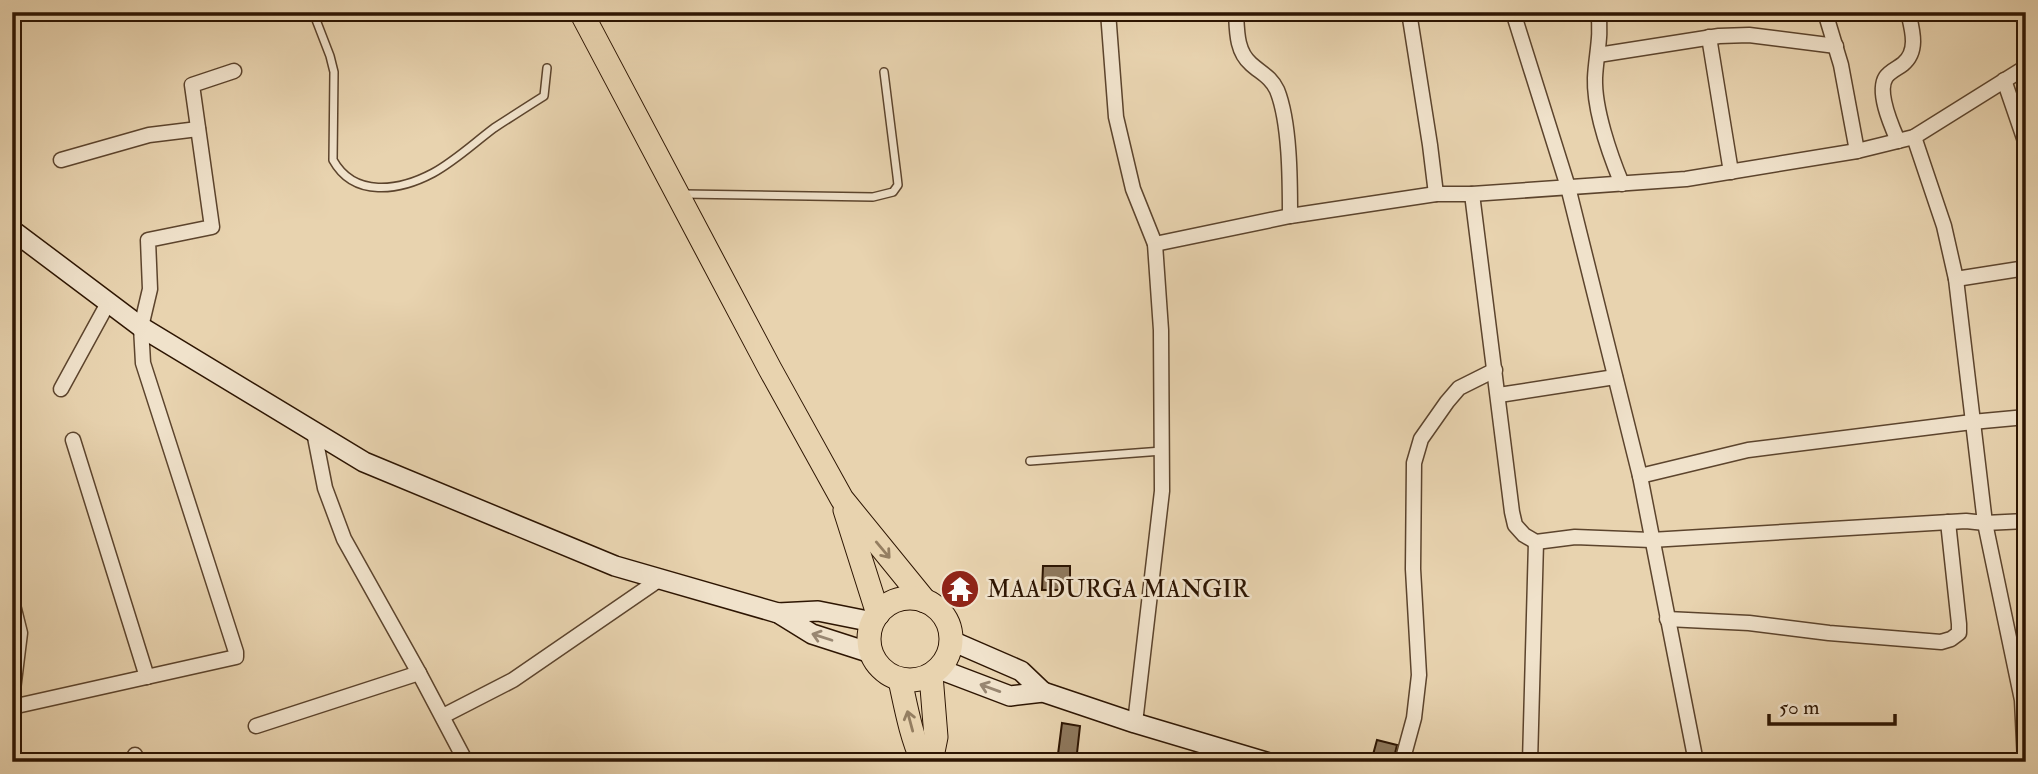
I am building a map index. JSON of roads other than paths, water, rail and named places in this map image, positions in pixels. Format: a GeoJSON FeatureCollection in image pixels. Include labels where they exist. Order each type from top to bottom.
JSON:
{"type":"FeatureCollection","features":[{"type":"Feature","properties":{"kind":"main road"},"geometry":{"type":"LineString","coordinates":[[566,12],[596,39]]}},
{"type":"Feature","properties":{"kind":"main road"},"geometry":{"type":"LineString","coordinates":[[581,12],[842,499],[925,601]]}},
{"type":"Feature","properties":{"kind":"main road"},"geometry":{"type":"LineString","coordinates":[[594,12],[596,39]]}},
{"type":"Feature","properties":{"kind":"main road"},"geometry":{"type":"LineString","coordinates":[[12,230],[141,327],[364,462],[615,566],[778,613],[812,634],[871,653]]}},
{"type":"Feature","properties":{"kind":"main road"},"geometry":{"type":"LineString","coordinates":[[842,499],[875,618]]}},
{"type":"Feature","properties":{"kind":"main road"},"geometry":{"type":"LineString","coordinates":[[915,598],[925,601],[942,612],[948,621],[952,641],[946,661],[935,672],[921,680],[900,680],[882,670],[871,653],[870,632],[875,618],[895,601],[915,598]]}},
{"type":"Feature","properties":{"kind":"main road"},"geometry":{"type":"LineString","coordinates":[[778,613],[818,611],[875,618]]}},
{"type":"Feature","properties":{"kind":"main road"},"geometry":{"type":"LineString","coordinates":[[952,641],[1021,671],[1043,692],[1266,762]]}},
{"type":"Feature","properties":{"kind":"main road"},"geometry":{"type":"LineString","coordinates":[[935,672],[1010,696],[1043,692]]}},
{"type":"Feature","properties":{"kind":"main road"},"geometry":{"type":"LineString","coordinates":[[931,762],[936,737],[935,672]]}},
{"type":"Feature","properties":{"kind":"main road"},"geometry":{"type":"LineString","coordinates":[[900,680],[914,739],[923,762]]}},
{"type":"Feature","properties":{"kind":"street"},"geometry":{"type":"LineString","coordinates":[[1108,12],[1116,117],[1133,189],[1155,244],[1161,330],[1163,451],[1160,513],[1135,723]]}},
{"type":"Feature","properties":{"kind":"street"},"geometry":{"type":"LineString","coordinates":[[1236,12],[1239,45],[1250,63],[1272,80],[1279,96],[1289,163],[1290,216]]}},
{"type":"Feature","properties":{"kind":"street"},"geometry":{"type":"LineString","coordinates":[[1409,12],[1436,194]]}},
{"type":"Feature","properties":{"kind":"street"},"geometry":{"type":"LineString","coordinates":[[1513,12],[1568,187],[1640,476],[1696,762]]}},
{"type":"Feature","properties":{"kind":"street"},"geometry":{"type":"LineString","coordinates":[[1598,12],[1600,22],[1595,81],[1608,148],[1622,184]]}},
{"type":"Feature","properties":{"kind":"street"},"geometry":{"type":"LineString","coordinates":[[1825,12],[1836,46],[1857,151]]}},
{"type":"Feature","properties":{"kind":"street"},"geometry":{"type":"LineString","coordinates":[[1898,141],[1888,115],[1883,86],[1886,77],[1911,55],[1913,47],[1908,12]]}},
{"type":"Feature","properties":{"kind":"street"},"geometry":{"type":"LineString","coordinates":[[2021,12],[2026,25]]}},
{"type":"Feature","properties":{"kind":"street"},"geometry":{"type":"LineString","coordinates":[[1598,55],[1709,37],[1749,35],[1836,46]]}},
{"type":"Feature","properties":{"kind":"street"},"geometry":{"type":"LineString","coordinates":[[1709,37],[1731,172]]}},
{"type":"Feature","properties":{"kind":"street"},"geometry":{"type":"LineString","coordinates":[[1155,244],[1290,216],[1436,194],[1472,194],[1686,179],[1857,151],[1914,137],[2026,67]]}},
{"type":"Feature","properties":{"kind":"street"},"geometry":{"type":"LineString","coordinates":[[12,707],[236,657],[144,363],[141,327],[150,289],[148,240],[212,227],[192,85],[234,71]]}},
{"type":"Feature","properties":{"kind":"street"},"geometry":{"type":"LineString","coordinates":[[2004,80],[2026,144]]}},
{"type":"Feature","properties":{"kind":"street"},"geometry":{"type":"LineString","coordinates":[[61,160],[149,135],[198,129]]}},
{"type":"Feature","properties":{"kind":"street"},"geometry":{"type":"LineString","coordinates":[[1914,137],[1944,226],[1956,279],[1985,523],[2022,700],[2025,762]]}},
{"type":"Feature","properties":{"kind":"street"},"geometry":{"type":"LineString","coordinates":[[1472,194],[1515,525],[1524,535],[1536,542],[1575,537],[1651,540],[1948,522],[2026,520]]}},
{"type":"Feature","properties":{"kind":"street"},"geometry":{"type":"LineString","coordinates":[[1956,279],[2026,268]]}},
{"type":"Feature","properties":{"kind":"street"},"geometry":{"type":"LineString","coordinates":[[61,389],[108,303]]}},
{"type":"Feature","properties":{"kind":"street"},"geometry":{"type":"LineString","coordinates":[[1402,762],[1414,718],[1419,675],[1413,579],[1414,463],[1420,439],[1459,388],[1495,370]]}},
{"type":"Feature","properties":{"kind":"street"},"geometry":{"type":"LineString","coordinates":[[1499,395],[1615,377]]}},
{"type":"Feature","properties":{"kind":"street"},"geometry":{"type":"LineString","coordinates":[[1640,476],[1748,450],[2026,417]]}},
{"type":"Feature","properties":{"kind":"street"},"geometry":{"type":"LineString","coordinates":[[314,432],[325,488],[344,539],[466,762]]}},
{"type":"Feature","properties":{"kind":"street"},"geometry":{"type":"LineString","coordinates":[[73,440],[147,677]]}},
{"type":"Feature","properties":{"kind":"street"},"geometry":{"type":"LineString","coordinates":[[1667,619],[1749,623],[1941,642],[1951,639],[1959,633],[1959,624],[1948,522]]}},
{"type":"Feature","properties":{"kind":"street"},"geometry":{"type":"LineString","coordinates":[[1530,762],[1536,542]]}},
{"type":"Feature","properties":{"kind":"street"},"geometry":{"type":"LineString","coordinates":[[443,716],[513,680],[660,579]]}},
{"type":"Feature","properties":{"kind":"street"},"geometry":{"type":"LineString","coordinates":[[12,601],[20,633],[12,698]]}},
{"type":"Feature","properties":{"kind":"street"},"geometry":{"type":"LineString","coordinates":[[256,726],[419,673]]}},
{"type":"Feature","properties":{"kind":"lane"},"geometry":{"type":"LineString","coordinates":[[313,12],[334,72],[333,160],[340,171],[361,186],[377,188],[401,185],[433,173],[544,96],[547,68]]}},
{"type":"Feature","properties":{"kind":"lane"},"geometry":{"type":"LineString","coordinates":[[678,194],[873,197],[893,192],[898,185],[884,72]]}},
{"type":"Feature","properties":{"kind":"lane"},"geometry":{"type":"LineString","coordinates":[[1030,461],[1163,451]]}},
{"type":"Feature","properties":{"kind":"place","name":"MAA DURGA MANGIR"},"geometry":{"type":"Point","coordinates":[960,589]}}]}
